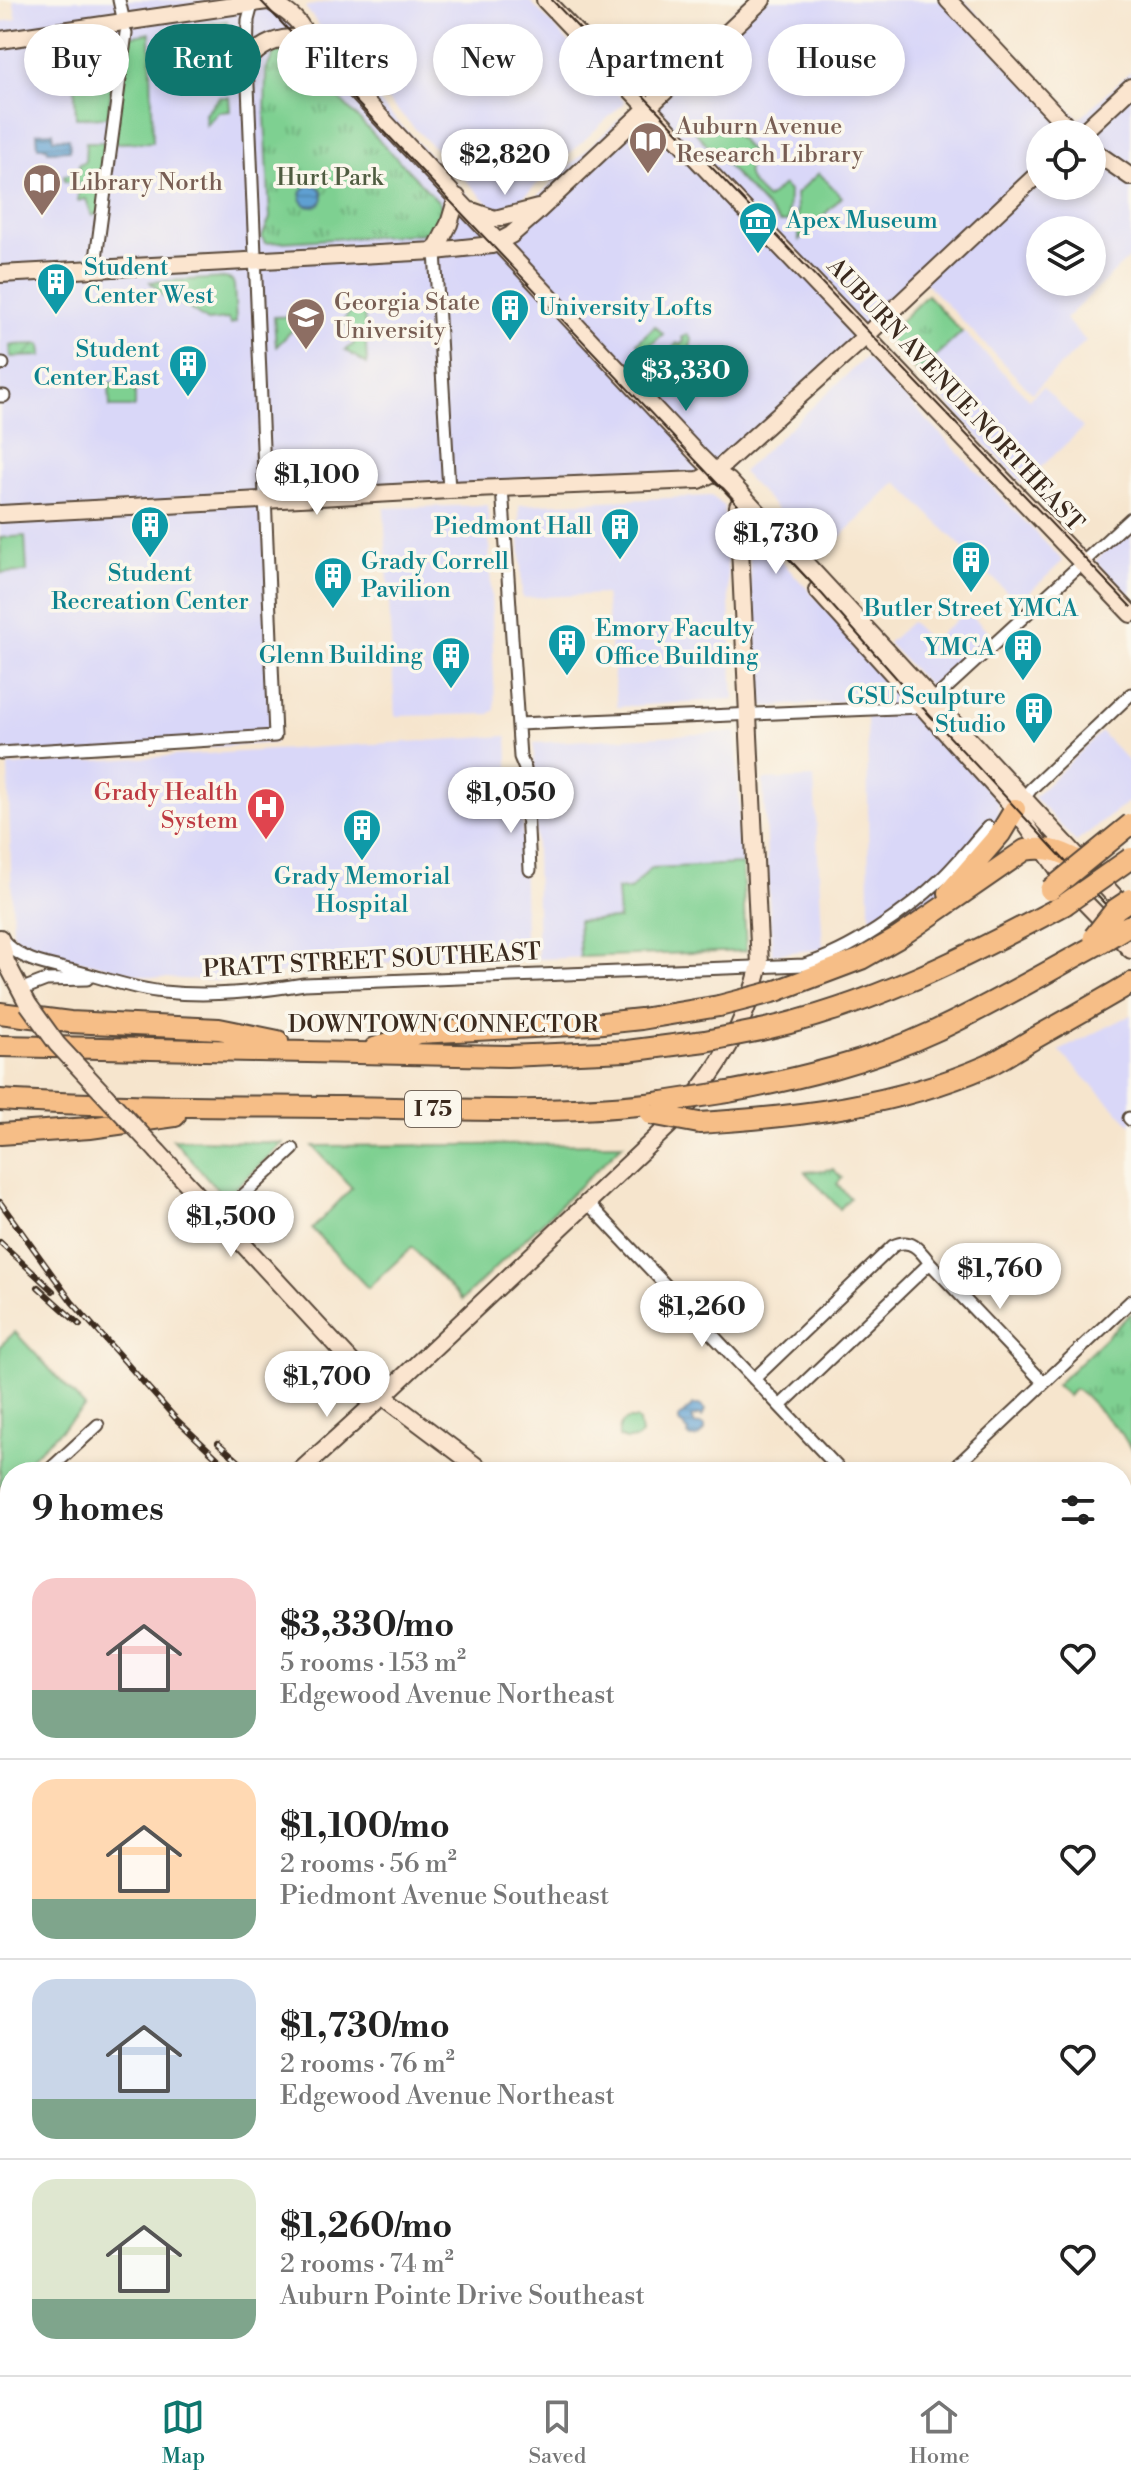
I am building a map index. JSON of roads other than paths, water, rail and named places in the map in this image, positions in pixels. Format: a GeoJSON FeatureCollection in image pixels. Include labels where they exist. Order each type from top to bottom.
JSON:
{"type":"FeatureCollection","features":[{"type":"Feature","properties":{"kind":"highway"},"geometry":{"type":"LineString","coordinates":[[920,921],[968,874],[1020,803]]}},
{"type":"Feature","properties":{"kind":"highway"},"geometry":{"type":"LineString","coordinates":[[1010,934],[1050,890],[1131,824]]}},
{"type":"Feature","properties":{"kind":"highway"},"geometry":{"type":"LineString","coordinates":[[362,1052],[418,1033],[593,1024],[666,1016],[719,1006],[776,991],[861,959],[898,938],[1025,850],[1042,848],[1063,852],[1088,866]]}},
{"type":"Feature","properties":{"kind":"highway","name":"DOWNTOWN CONNECTOR"},"geometry":{"type":"LineString","coordinates":[[0,1046],[452,1055],[577,1054],[705,1041],[761,1030],[900,987],[1064,905],[1130,858]]}},
{"type":"Feature","properties":{"kind":"highway"},"geometry":{"type":"LineString","coordinates":[[1097,940],[1116,909],[1131,899]]}},
{"type":"Feature","properties":{"kind":"highway"},"geometry":{"type":"LineString","coordinates":[[1097,940],[1131,924]]}},
{"type":"Feature","properties":{"kind":"highway","name":"I 75"},"geometry":{"type":"LineString","coordinates":[[0,1100],[240,1107],[657,1108],[804,1076],[923,1036],[1079,955],[1097,940]]}},
{"type":"Feature","properties":{"kind":"highway"},"geometry":{"type":"LineString","coordinates":[[657,1108],[699,1123],[762,1119],[840,1108],[907,1093],[987,1066],[1131,983]]}},
{"type":"Feature","properties":{"kind":"highway"},"geometry":{"type":"LineString","coordinates":[[0,1013],[70,1022],[219,1029],[325,1051]]}},
{"type":"Feature","properties":{"kind":"highway"},"geometry":{"type":"LineString","coordinates":[[0,1134],[90,1128],[240,1107]]}},
{"type":"Feature","properties":{"kind":"main road","name":"AUBURN AVENUE NORTHEAST"},"geometry":{"type":"LineString","coordinates":[[545,0],[568,24]]}},
{"type":"Feature","properties":{"kind":"main road"},"geometry":{"type":"LineString","coordinates":[[737,24],[762,0]]}},
{"type":"Feature","properties":{"kind":"main road"},"geometry":{"type":"LineString","coordinates":[[948,0],[1061,120]]}},
{"type":"Feature","properties":{"kind":"main road"},"geometry":{"type":"LineString","coordinates":[[129,26],[263,1],[290,14],[299,24]]}},
{"type":"Feature","properties":{"kind":"main road"},"geometry":{"type":"LineString","coordinates":[[0,40],[24,38]]}},
{"type":"Feature","properties":{"kind":"main road"},"geometry":{"type":"LineString","coordinates":[[1096,120],[1131,87]]}},
{"type":"Feature","properties":{"kind":"main road"},"geometry":{"type":"LineString","coordinates":[[361,96],[715,472],[729,481],[927,703]]}},
{"type":"Feature","properties":{"kind":"main road","name":"AUBURN AVENUE NORTHEAST"},"geometry":{"type":"LineString","coordinates":[[637,96],[1131,614]]}},
{"type":"Feature","properties":{"kind":"main road"},"geometry":{"type":"LineString","coordinates":[[0,274],[435,251],[492,245],[511,235],[661,96]]}},
{"type":"Feature","properties":{"kind":"main road"},"geometry":{"type":"LineString","coordinates":[[1106,160],[1131,177]]}},
{"type":"Feature","properties":{"kind":"main road"},"geometry":{"type":"LineString","coordinates":[[0,514],[502,487],[699,480],[715,472],[1026,185]]}},
{"type":"Feature","properties":{"kind":"main road"},"geometry":{"type":"LineString","coordinates":[[462,203],[495,219],[543,206]]}},
{"type":"Feature","properties":{"kind":"main road"},"geometry":{"type":"LineString","coordinates":[[435,251],[462,203]]}},
{"type":"Feature","properties":{"kind":"main road"},"geometry":{"type":"LineString","coordinates":[[715,472],[720,488],[1020,803],[1088,866],[1131,914]]}},
{"type":"Feature","properties":{"kind":"main road"},"geometry":{"type":"LineString","coordinates":[[310,1462],[679,1116],[709,1079],[739,1030],[749,1007],[760,965],[738,506]]}},
{"type":"Feature","properties":{"kind":"main road"},"geometry":{"type":"LineString","coordinates":[[741,541],[750,533],[761,531]]}},
{"type":"Feature","properties":{"kind":"main road"},"geometry":{"type":"LineString","coordinates":[[1020,803],[1042,848],[1072,889],[1131,950]]}},
{"type":"Feature","properties":{"kind":"main road"},"geometry":{"type":"LineString","coordinates":[[0,937],[6,962],[24,997],[57,1044],[383,1396],[471,1462]]}},
{"type":"Feature","properties":{"kind":"street"},"geometry":{"type":"LineString","coordinates":[[119,0],[124,24]]}},
{"type":"Feature","properties":{"kind":"street"},"geometry":{"type":"LineString","coordinates":[[248,24],[263,1]]}},
{"type":"Feature","properties":{"kind":"street"},"geometry":{"type":"LineString","coordinates":[[95,266],[116,96]]}},
{"type":"Feature","properties":{"kind":"street"},"geometry":{"type":"LineString","coordinates":[[0,753],[275,736],[248,96]]}},
{"type":"Feature","properties":{"kind":"street"},"geometry":{"type":"LineString","coordinates":[[435,251],[449,490]]}},
{"type":"Feature","properties":{"kind":"street"},"geometry":{"type":"LineString","coordinates":[[502,487],[530,870]]}},
{"type":"Feature","properties":{"kind":"street"},"geometry":{"type":"LineString","coordinates":[[518,724],[748,716],[927,703],[1131,518]]}},
{"type":"Feature","properties":{"kind":"street"},"geometry":{"type":"LineString","coordinates":[[1020,803],[1131,694]]}},
{"type":"Feature","properties":{"kind":"street","name":"PRATT STREET SOUTHEAST"},"geometry":{"type":"LineString","coordinates":[[0,937],[24,958],[161,992],[227,994],[304,984],[804,965],[832,956],[918,899],[943,877],[988,827]]}},
{"type":"Feature","properties":{"kind":"street"},"geometry":{"type":"LineString","coordinates":[[24,997],[46,980],[100,978]]}},
{"type":"Feature","properties":{"kind":"street"},"geometry":{"type":"LineString","coordinates":[[220,1217],[293,1149]]}},
{"type":"Feature","properties":{"kind":"street"},"geometry":{"type":"LineString","coordinates":[[588,1203],[833,1462]]}},
{"type":"Feature","properties":{"kind":"street"},"geometry":{"type":"LineString","coordinates":[[754,1379],[893,1246],[901,1242],[913,1244],[1044,1383]]}},
{"type":"Feature","properties":{"kind":"street"},"geometry":{"type":"LineString","coordinates":[[780,1406],[930,1263]]}},
{"type":"Feature","properties":{"kind":"street"},"geometry":{"type":"LineString","coordinates":[[961,1462],[1131,1301]]}},
{"type":"Feature","properties":{"kind":"street"},"geometry":{"type":"LineString","coordinates":[[58,1462],[98,1425]]}},
{"type":"Feature","properties":{"kind":"water"},"geometry":{"type":"Polygon","coordinates":[[[53,132],[53,139],[69,138],[70,150],[48,151],[47,147],[38,147],[37,133],[53,132]]]}},
{"type":"Feature","properties":{"kind":"water"},"geometry":{"type":"Polygon","coordinates":[[[312,185],[320,188],[323,196],[320,204],[312,207],[304,204],[301,196],[304,188],[312,185]]]}},
{"type":"Feature","properties":{"kind":"water"},"geometry":{"type":"Polygon","coordinates":[[[693,1405],[700,1405],[705,1410],[702,1417],[692,1418],[695,1425],[705,1426],[697,1438],[691,1438],[679,1422],[679,1418],[693,1405]]]}},
{"type":"Feature","properties":{"kind":"tram line"},"geometry":{"type":"LineString","coordinates":[[260,0],[822,594],[922,707],[1131,932]]}},
{"type":"Feature","properties":{"kind":"tram line"},"geometry":{"type":"LineString","coordinates":[[552,0],[1131,607]]}},
{"type":"Feature","properties":{"kind":"railway"},"geometry":{"type":"LineString","coordinates":[[0,1202],[72,1302],[177,1420],[221,1462]]}},
{"type":"Feature","properties":{"kind":"railway"},"geometry":{"type":"LineString","coordinates":[[0,1242],[53,1291]]}},
{"type":"Feature","properties":{"kind":"railway"},"geometry":{"type":"LineString","coordinates":[[38,1287],[80,1325]]}},
{"type":"Feature","properties":{"kind":"railway"},"geometry":{"type":"LineString","coordinates":[[218,1443],[240,1462]]}},
{"type":"Feature","properties":{"kind":"place","name":"Auburn Avenue Research Library"},"geometry":{"type":"Point","coordinates":[648,175]}},
{"type":"Feature","properties":{"kind":"place","name":"Library North"},"geometry":{"type":"Point","coordinates":[42,217]}},
{"type":"Feature","properties":{"kind":"place","name":"Apex Museum"},"geometry":{"type":"Point","coordinates":[758,255]}},
{"type":"Feature","properties":{"kind":"place","name":"Student Center West"},"geometry":{"type":"Point","coordinates":[56,316]}},
{"type":"Feature","properties":{"kind":"place","name":"University Lofts"},"geometry":{"type":"Point","coordinates":[510,342]}},
{"type":"Feature","properties":{"kind":"place","name":"Georgia State University"},"geometry":{"type":"Point","coordinates":[306,351]}},
{"type":"Feature","properties":{"kind":"place","name":"Student Center East"},"geometry":{"type":"Point","coordinates":[188,398]}},
{"type":"Feature","properties":{"kind":"place","name":"Student Recreation Center"},"geometry":{"type":"Point","coordinates":[150,559]}},
{"type":"Feature","properties":{"kind":"place","name":"Piedmont Hall"},"geometry":{"type":"Point","coordinates":[620,561]}},
{"type":"Feature","properties":{"kind":"place","name":"Butler Street YMCA"},"geometry":{"type":"Point","coordinates":[971,594]}},
{"type":"Feature","properties":{"kind":"place","name":"Grady Correll Pavilion"},"geometry":{"type":"Point","coordinates":[333,610]}},
{"type":"Feature","properties":{"kind":"place","name":"Emory Faculty Office Building"},"geometry":{"type":"Point","coordinates":[567,677]}},
{"type":"Feature","properties":{"kind":"place","name":"YMCA"},"geometry":{"type":"Point","coordinates":[1023,682]}},
{"type":"Feature","properties":{"kind":"place","name":"Glenn Building"},"geometry":{"type":"Point","coordinates":[451,690]}},
{"type":"Feature","properties":{"kind":"place","name":"GSU Sculpture Studio"},"geometry":{"type":"Point","coordinates":[1034,745]}},
{"type":"Feature","properties":{"kind":"place","name":"Grady Health System"},"geometry":{"type":"Point","coordinates":[266,841]}},
{"type":"Feature","properties":{"kind":"place","name":"Grady Memorial Hospital"},"geometry":{"type":"Point","coordinates":[362,862]}},
{"type":"Feature","properties":{"kind":"park label","name":"Hurt Park"},"geometry":{"type":"Point","coordinates":[330,178]}}]}
